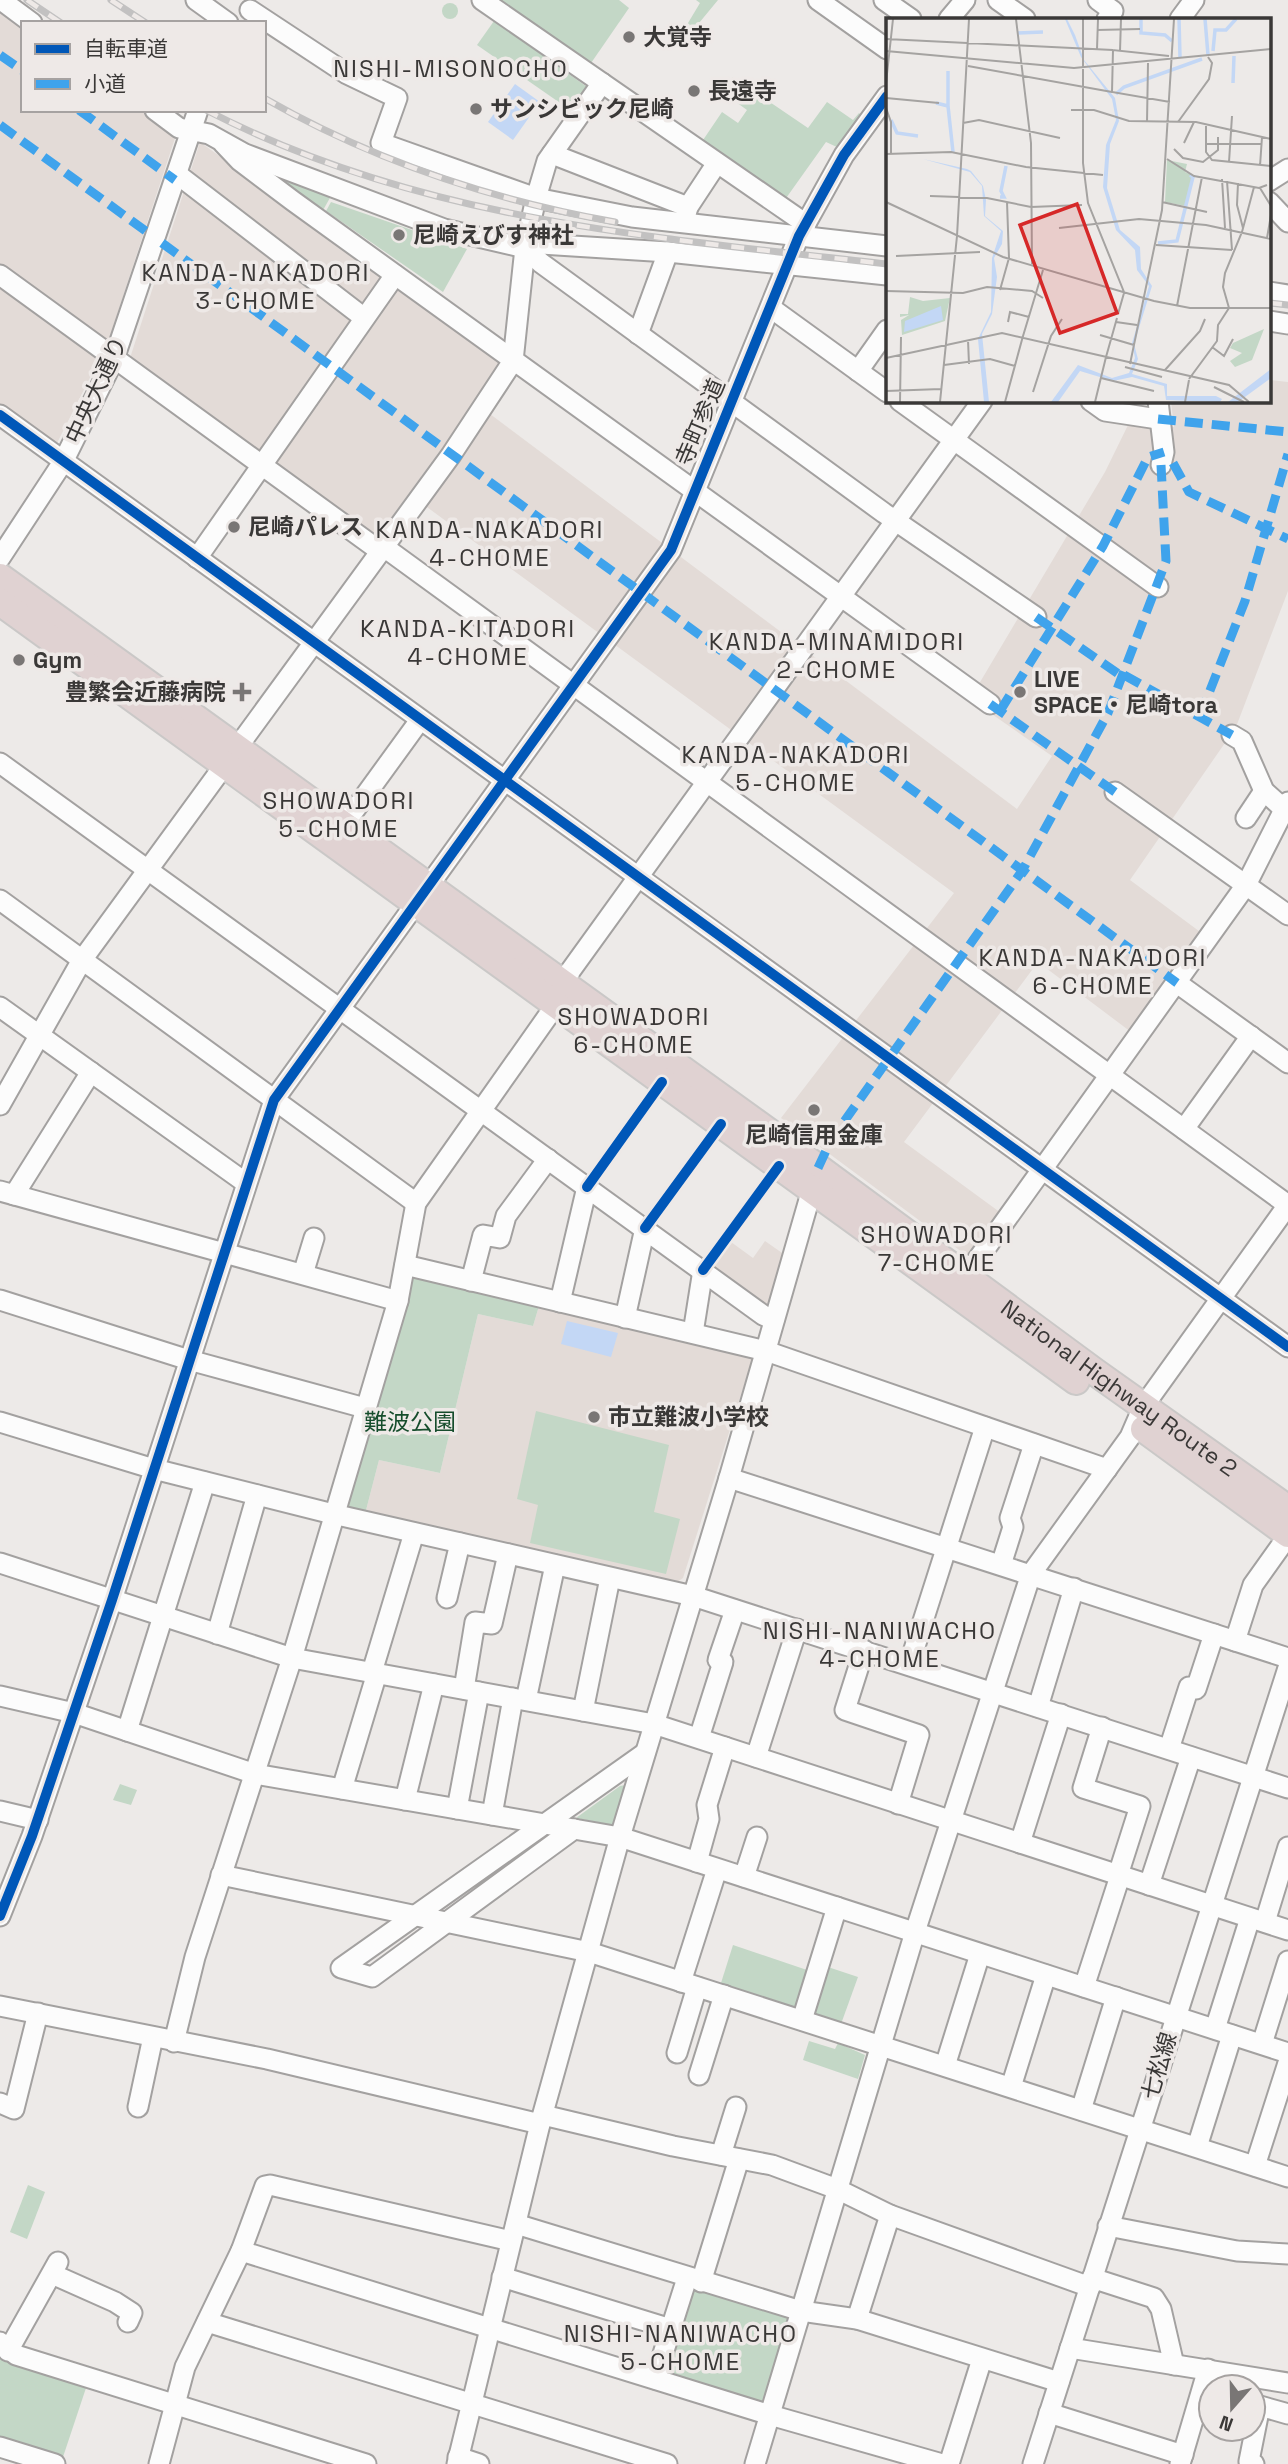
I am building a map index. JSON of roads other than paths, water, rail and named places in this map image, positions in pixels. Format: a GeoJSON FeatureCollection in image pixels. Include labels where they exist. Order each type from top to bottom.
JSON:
{"type":"FeatureCollection","features":[{"type":"Feature","properties":{"kind":"highway","name":"National Highway Route 2"},"geometry":{"type":"LineString","coordinates":[[0,577],[232,757],[1139,1415],[1288,1509]]}},
{"type":"Feature","properties":{"kind":"highway","name":"National Highway Route 2"},"geometry":{"type":"LineString","coordinates":[[0,602],[232,757],[343,826],[422,896]]}},
{"type":"Feature","properties":{"kind":"highway","name":"National Highway Route 2"},"geometry":{"type":"LineString","coordinates":[[815,1179],[965,1277],[1288,1535]]}},
{"type":"Feature","properties":{"kind":"street"},"geometry":{"type":"LineString","coordinates":[[1,0],[30,21]]}},
{"type":"Feature","properties":{"kind":"street"},"geometry":{"type":"LineString","coordinates":[[196,0],[225,21]]}},
{"type":"Feature","properties":{"kind":"street"},"geometry":{"type":"LineString","coordinates":[[482,0],[716,163],[803,230]]}},
{"type":"Feature","properties":{"kind":"street"},"geometry":{"type":"LineString","coordinates":[[818,0],[886,48]]}},
{"type":"Feature","properties":{"kind":"street"},"geometry":{"type":"LineString","coordinates":[[884,0],[910,18]]}},
{"type":"Feature","properties":{"kind":"street"},"geometry":{"type":"LineString","coordinates":[[950,18],[965,0]]}},
{"type":"Feature","properties":{"kind":"street"},"geometry":{"type":"LineString","coordinates":[[998,0],[1024,18]]}},
{"type":"Feature","properties":{"kind":"street"},"geometry":{"type":"LineString","coordinates":[[1098,0],[1113,11],[1108,18]]}},
{"type":"Feature","properties":{"kind":"street"},"geometry":{"type":"LineString","coordinates":[[1181,18],[1194,0]]}},
{"type":"Feature","properties":{"kind":"street"},"geometry":{"type":"LineString","coordinates":[[249,11],[264,21]]}},
{"type":"Feature","properties":{"kind":"street"},"geometry":{"type":"LineString","coordinates":[[266,22],[347,75],[397,98],[381,143],[536,198],[632,217],[686,215],[803,230],[886,246]]}},
{"type":"Feature","properties":{"kind":"street"},"geometry":{"type":"LineString","coordinates":[[0,1105],[82,960],[451,454],[513,361],[525,248],[536,198],[552,155],[602,83]]}},
{"type":"Feature","properties":{"kind":"street","name":"寺町参道"},"geometry":{"type":"LineString","coordinates":[[0,1916],[38,1820],[112,1600],[274,1100],[575,687],[671,550],[803,230],[844,155],[886,97]]}},
{"type":"Feature","properties":{"kind":"street"},"geometry":{"type":"LineString","coordinates":[[158,112],[179,128],[209,134],[223,143],[341,192],[444,229],[525,248],[541,244],[668,252],[886,275]]}},
{"type":"Feature","properties":{"kind":"street","name":"中央大通り"},"geometry":{"type":"LineString","coordinates":[[0,558],[63,461],[114,359],[197,112]]}},
{"type":"Feature","properties":{"kind":"street"},"geometry":{"type":"LineString","coordinates":[[223,143],[240,162],[990,704]]}},
{"type":"Feature","properties":{"kind":"street"},"geometry":{"type":"LineString","coordinates":[[552,155],[686,215]]}},
{"type":"Feature","properties":{"kind":"street"},"geometry":{"type":"LineString","coordinates":[[686,215],[716,163]]}},
{"type":"Feature","properties":{"kind":"street"},"geometry":{"type":"LineString","coordinates":[[1270,180],[1288,169]]}},
{"type":"Feature","properties":{"kind":"street"},"geometry":{"type":"LineString","coordinates":[[177,174],[363,317]]}},
{"type":"Feature","properties":{"kind":"street"},"geometry":{"type":"LineString","coordinates":[[1270,203],[1288,222]]}},
{"type":"Feature","properties":{"kind":"street"},"geometry":{"type":"LineString","coordinates":[[525,248],[531,256],[732,403],[894,520],[1035,617]]}},
{"type":"Feature","properties":{"kind":"street"},"geometry":{"type":"LineString","coordinates":[[638,334],[668,252]]}},
{"type":"Feature","properties":{"kind":"street"},"geometry":{"type":"LineString","coordinates":[[0,275],[262,466],[575,687],[1288,1205],[1139,1415],[1130,1437],[1031,1574],[915,1932],[755,2464]]}},
{"type":"Feature","properties":{"kind":"street"},"geometry":{"type":"LineString","coordinates":[[197,558],[363,317],[395,275]]}},
{"type":"Feature","properties":{"kind":"street"},"geometry":{"type":"LineString","coordinates":[[1270,292],[1288,295]]}},
{"type":"Feature","properties":{"kind":"street"},"geometry":{"type":"LineString","coordinates":[[771,308],[886,390]]}},
{"type":"Feature","properties":{"kind":"street"},"geometry":{"type":"LineString","coordinates":[[1270,321],[1288,324]]}},
{"type":"Feature","properties":{"kind":"street"},"geometry":{"type":"LineString","coordinates":[[858,371],[886,331]]}},
{"type":"Feature","properties":{"kind":"street"},"geometry":{"type":"LineString","coordinates":[[901,402],[1158,587]]}},
{"type":"Feature","properties":{"kind":"street"},"geometry":{"type":"LineString","coordinates":[[174,2042],[195,1957],[292,1658],[398,1301],[416,1203],[638,877],[981,402]]}},
{"type":"Feature","properties":{"kind":"street"},"geometry":{"type":"LineString","coordinates":[[1092,402],[1105,411],[1158,410],[1166,460]]}},
{"type":"Feature","properties":{"kind":"street"},"geometry":{"type":"LineString","coordinates":[[0,415],[1288,1347]]}},
{"type":"Feature","properties":{"kind":"street"},"geometry":{"type":"LineString","coordinates":[[343,826],[420,720]]}},
{"type":"Feature","properties":{"kind":"street"},"geometry":{"type":"LineString","coordinates":[[965,1277],[1246,885],[1287,807],[1264,791],[1242,741],[1232,735]]}},
{"type":"Feature","properties":{"kind":"street"},"geometry":{"type":"LineString","coordinates":[[0,763],[763,1315],[774,1320]]}},
{"type":"Feature","properties":{"kind":"street"},"geometry":{"type":"LineString","coordinates":[[1246,818],[1264,791]]}},
{"type":"Feature","properties":{"kind":"street"},"geometry":{"type":"LineString","coordinates":[[1115,792],[1288,915]]}},
{"type":"Feature","properties":{"kind":"street"},"geometry":{"type":"LineString","coordinates":[[0,900],[416,1203]]}},
{"type":"Feature","properties":{"kind":"street"},"geometry":{"type":"LineString","coordinates":[[1177,983],[1288,1063]]}},
{"type":"Feature","properties":{"kind":"street"},"geometry":{"type":"LineString","coordinates":[[0,1007],[246,1183]]}},
{"type":"Feature","properties":{"kind":"street"},"geometry":{"type":"LineString","coordinates":[[1184,1129],[1251,1036]]}},
{"type":"Feature","properties":{"kind":"street"},"geometry":{"type":"LineString","coordinates":[[91,1072],[7,1193],[398,1301]]}},
{"type":"Feature","properties":{"kind":"street"},"geometry":{"type":"LineString","coordinates":[[471,1281],[483,1235],[500,1238],[506,1216],[548,1159]]}},
{"type":"Feature","properties":{"kind":"street"},"geometry":{"type":"LineString","coordinates":[[479,2464],[458,2461],[541,2119],[620,1837],[729,1478],[815,1179]]}},
{"type":"Feature","properties":{"kind":"street"},"geometry":{"type":"LineString","coordinates":[[560,1302],[587,1187]]}},
{"type":"Feature","properties":{"kind":"street"},"geometry":{"type":"LineString","coordinates":[[625,1318],[645,1228]]}},
{"type":"Feature","properties":{"kind":"street"},"geometry":{"type":"LineString","coordinates":[[303,1274],[314,1238]]}},
{"type":"Feature","properties":{"kind":"street"},"geometry":{"type":"LineString","coordinates":[[405,1265],[766,1352],[1107,1469]]}},
{"type":"Feature","properties":{"kind":"street"},"geometry":{"type":"LineString","coordinates":[[693,1333],[703,1270]]}},
{"type":"Feature","properties":{"kind":"street"},"geometry":{"type":"LineString","coordinates":[[0,1300],[189,1360],[365,1408]]}},
{"type":"Feature","properties":{"kind":"street"},"geometry":{"type":"LineString","coordinates":[[0,1422],[205,1482],[692,1596],[1288,1788]]}},
{"type":"Feature","properties":{"kind":"street"},"geometry":{"type":"LineString","coordinates":[[909,1665],[985,1427]]}},
{"type":"Feature","properties":{"kind":"street"},"geometry":{"type":"LineString","coordinates":[[1001,1565],[1013,1527],[1010,1518],[1034,1444]]}},
{"type":"Feature","properties":{"kind":"street"},"geometry":{"type":"LineString","coordinates":[[729,1478],[1288,1658]]}},
{"type":"Feature","properties":{"kind":"street"},"geometry":{"type":"LineString","coordinates":[[127,1731],[205,1482]]}},
{"type":"Feature","properties":{"kind":"street"},"geometry":{"type":"LineString","coordinates":[[217,1634],[257,1495]]}},
{"type":"Feature","properties":{"kind":"street"},"geometry":{"type":"LineString","coordinates":[[342,1789],[414,1533]]}},
{"type":"Feature","properties":{"kind":"street"},"geometry":{"type":"LineString","coordinates":[[1235,1641],[1253,1586],[1288,1535]]}},
{"type":"Feature","properties":{"kind":"street"},"geometry":{"type":"LineString","coordinates":[[447,1598],[460,1543]]}},
{"type":"Feature","properties":{"kind":"street"},"geometry":{"type":"LineString","coordinates":[[457,1809],[472,1690],[475,1622],[492,1624],[508,1554]]}},
{"type":"Feature","properties":{"kind":"street"},"geometry":{"type":"LineString","coordinates":[[0,1563],[292,1658],[654,1724],[1288,1930]]}},
{"type":"Feature","properties":{"kind":"street"},"geometry":{"type":"LineString","coordinates":[[492,1815],[519,1699],[555,1565]]}},
{"type":"Feature","properties":{"kind":"street"},"geometry":{"type":"LineString","coordinates":[[583,1711],[610,1577]]}},
{"type":"Feature","properties":{"kind":"street"},"geometry":{"type":"LineString","coordinates":[[1038,1707],[1074,1588]]}},
{"type":"Feature","properties":{"kind":"street"},"geometry":{"type":"LineString","coordinates":[[699,1738],[723,1662],[718,1660],[735,1610]]}},
{"type":"Feature","properties":{"kind":"street"},"geometry":{"type":"LineString","coordinates":[[757,1757],[797,1629]]}},
{"type":"Feature","properties":{"kind":"street"},"geometry":{"type":"LineString","coordinates":[[1169,1749],[1189,1687],[1196,1689],[1214,1634]]}},
{"type":"Feature","properties":{"kind":"street"},"geometry":{"type":"LineString","coordinates":[[864,1650],[845,1710],[919,1735],[898,1804]]}},
{"type":"Feature","properties":{"kind":"street","name":"七松線"},"geometry":{"type":"LineString","coordinates":[[1033,2464],[1288,1668]]}},
{"type":"Feature","properties":{"kind":"street"},"geometry":{"type":"LineString","coordinates":[[405,1800],[434,1684]]}},
{"type":"Feature","properties":{"kind":"street"},"geometry":{"type":"LineString","coordinates":[[0,1696],[74,1713],[255,1774],[620,1837],[1288,2053]]}},
{"type":"Feature","properties":{"kind":"street"},"geometry":{"type":"LineString","coordinates":[[1020,1843],[1061,1714]]}},
{"type":"Feature","properties":{"kind":"street"},"geometry":{"type":"LineString","coordinates":[[1084,1987],[1140,1806],[1083,1788],[1102,1727]]}},
{"type":"Feature","properties":{"kind":"street"},"geometry":{"type":"LineString","coordinates":[[697,1862],[709,1819],[707,1805],[725,1747]]}},
{"type":"Feature","properties":{"kind":"street"},"geometry":{"type":"LineString","coordinates":[[574,1829],[372,1977],[341,1968],[412,1915],[645,1753]]}},
{"type":"Feature","properties":{"kind":"street"},"geometry":{"type":"LineString","coordinates":[[1149,1885],[1191,1757]]}},
{"type":"Feature","properties":{"kind":"street"},"geometry":{"type":"LineString","coordinates":[[0,1811],[38,1820]]}},
{"type":"Feature","properties":{"kind":"street"},"geometry":{"type":"LineString","coordinates":[[744,1877],[757,1838]]}},
{"type":"Feature","properties":{"kind":"street"},"geometry":{"type":"LineString","coordinates":[[1197,2147],[1223,2032],[1257,1920],[1288,1847]]}},
{"type":"Feature","properties":{"kind":"street"},"geometry":{"type":"LineString","coordinates":[[677,2053],[689,1984],[718,1869]]}},
{"type":"Feature","properties":{"kind":"street"},"geometry":{"type":"LineString","coordinates":[[221,1875],[589,1952],[1288,2176]]}},
{"type":"Feature","properties":{"kind":"street"},"geometry":{"type":"LineString","coordinates":[[802,2020],[837,1907]]}},
{"type":"Feature","properties":{"kind":"street"},"geometry":{"type":"LineString","coordinates":[[945,2066],[980,1954]]}},
{"type":"Feature","properties":{"kind":"street"},"geometry":{"type":"LineString","coordinates":[[1262,2044],[1288,1961]]}},
{"type":"Feature","properties":{"kind":"street"},"geometry":{"type":"LineString","coordinates":[[1011,2087],[1046,1975]]}},
{"type":"Feature","properties":{"kind":"street"},"geometry":{"type":"LineString","coordinates":[[699,2076],[724,1995]]}},
{"type":"Feature","properties":{"kind":"street"},"geometry":{"type":"LineString","coordinates":[[1081,2110],[1116,1997]]}},
{"type":"Feature","properties":{"kind":"street"},"geometry":{"type":"LineString","coordinates":[[0,2006],[772,2165],[837,2189],[890,2215],[1091,2282],[1154,2298],[1161,2309],[1174,2365]]}},
{"type":"Feature","properties":{"kind":"street"},"geometry":{"type":"LineString","coordinates":[[0,2103],[14,2109],[38,2013]]}},
{"type":"Feature","properties":{"kind":"street"},"geometry":{"type":"LineString","coordinates":[[142,2102],[153,2037]]}},
{"type":"Feature","properties":{"kind":"street"},"geometry":{"type":"LineString","coordinates":[[1255,2166],[1288,2063]]}},
{"type":"Feature","properties":{"kind":"street"},"geometry":{"type":"LineString","coordinates":[[655,2379],[671,2329],[694,2280],[730,2157],[736,2107]]}},
{"type":"Feature","properties":{"kind":"street"},"geometry":{"type":"LineString","coordinates":[[159,2464],[185,2367],[241,2250],[265,2186],[270,2185],[513,2233],[801,2311],[857,2319],[1059,2382]]}},
{"type":"Feature","properties":{"kind":"street"},"geometry":{"type":"LineString","coordinates":[[857,2319],[890,2215]]}},
{"type":"Feature","properties":{"kind":"street"},"geometry":{"type":"LineString","coordinates":[[1108,2226],[1237,2251],[1288,2254]]}},
{"type":"Feature","properties":{"kind":"street"},"geometry":{"type":"LineString","coordinates":[[241,2250],[769,2415],[942,2464]]}},
{"type":"Feature","properties":{"kind":"street"},"geometry":{"type":"LineString","coordinates":[[128,2322],[132,2313],[117,2298],[55,2268],[3,2347],[175,2406],[366,2464]]}},
{"type":"Feature","properties":{"kind":"street"},"geometry":{"type":"LineString","coordinates":[[502,2277],[671,2329]]}},
{"type":"Feature","properties":{"kind":"street"},"geometry":{"type":"LineString","coordinates":[[207,2322],[667,2464]]}},
{"type":"Feature","properties":{"kind":"street"},"geometry":{"type":"LineString","coordinates":[[1070,2348],[1288,2382]]}},
{"type":"Feature","properties":{"kind":"street"},"geometry":{"type":"LineString","coordinates":[[949,2464],[982,2359]]}},
{"type":"Feature","properties":{"kind":"street"},"geometry":{"type":"LineString","coordinates":[[1049,2413],[1182,2459],[1208,2369]]}},
{"type":"Feature","properties":{"kind":"street"},"geometry":{"type":"LineString","coordinates":[[1254,2464],[1248,2461],[1260,2406],[1288,2414]]}},
{"type":"Feature","properties":{"kind":"street"},"geometry":{"type":"LineString","coordinates":[[0,2447],[55,2464]]}},
{"type":"Feature","properties":{"kind":"water"},"geometry":{"type":"Polygon","coordinates":[[[515,84],[540,102],[513,140],[488,122],[515,84]]]}},
{"type":"Feature","properties":{"kind":"water"},"geometry":{"type":"Polygon","coordinates":[[[567,1321],[618,1333],[611,1357],[561,1344],[567,1321]]]}},
{"type":"Feature","properties":{"kind":"railway"},"geometry":{"type":"LineString","coordinates":[[27,0],[58,21]]}},
{"type":"Feature","properties":{"kind":"railway"},"geometry":{"type":"LineString","coordinates":[[111,0],[143,21]]}},
{"type":"Feature","properties":{"kind":"railway"},"geometry":{"type":"LineString","coordinates":[[266,99],[348,141],[434,175],[523,202],[615,222]]}},
{"type":"Feature","properties":{"kind":"railway"},"geometry":{"type":"LineString","coordinates":[[210,112],[287,147],[370,177],[454,200],[625,233],[886,264]]}},
{"type":"Feature","properties":{"kind":"railway"},"geometry":{"type":"LineString","coordinates":[[1270,303],[1288,305]]}},
{"type":"Feature","properties":{"kind":"place","name":"大覚寺"},"geometry":{"type":"Point","coordinates":[629,37]}},
{"type":"Feature","properties":{"kind":"place","name":"長遠寺"},"geometry":{"type":"Point","coordinates":[694,91]}},
{"type":"Feature","properties":{"kind":"place","name":"サンシビック尼崎"},"geometry":{"type":"Point","coordinates":[476,109]}},
{"type":"Feature","properties":{"kind":"place","name":"尼崎えびす神社"},"geometry":{"type":"Point","coordinates":[399,235]}},
{"type":"Feature","properties":{"kind":"place","name":"尼崎パレス"},"geometry":{"type":"Point","coordinates":[234,527]}},
{"type":"Feature","properties":{"kind":"place","name":"Gym"},"geometry":{"type":"Point","coordinates":[19,660]}},
{"type":"Feature","properties":{"kind":"place","name":"豊繁会近藤病院"},"geometry":{"type":"Point","coordinates":[242,692]}},
{"type":"Feature","properties":{"kind":"place","name":"LIVE SPACE・尼崎tora"},"geometry":{"type":"Point","coordinates":[1020,692]}},
{"type":"Feature","properties":{"kind":"place","name":"尼崎信用金庫"},"geometry":{"type":"Point","coordinates":[814,1110]}},
{"type":"Feature","properties":{"kind":"place","name":"市立難波小学校"},"geometry":{"type":"Point","coordinates":[594,1417]}},
{"type":"Feature","properties":{"kind":"district","name":"NISHI-MISONOCHO"},"geometry":{"type":"Point","coordinates":[451,68]}},
{"type":"Feature","properties":{"kind":"district","name":"KANDA-NAKADORI 3-CHOME"},"geometry":{"type":"Point","coordinates":[256,286]}},
{"type":"Feature","properties":{"kind":"district","name":"KANDA-NAKADORI 4-CHOME"},"geometry":{"type":"Point","coordinates":[490,543]}},
{"type":"Feature","properties":{"kind":"district","name":"KANDA-KITADORI 4-CHOME"},"geometry":{"type":"Point","coordinates":[468,642]}},
{"type":"Feature","properties":{"kind":"district","name":"KANDA-MINAMIDORI 2-CHOME"},"geometry":{"type":"Point","coordinates":[837,655]}},
{"type":"Feature","properties":{"kind":"district","name":"KANDA-NAKADORI 5-CHOME"},"geometry":{"type":"Point","coordinates":[796,768]}},
{"type":"Feature","properties":{"kind":"district","name":"SHOWADORI 5-CHOME"},"geometry":{"type":"Point","coordinates":[339,814]}},
{"type":"Feature","properties":{"kind":"district","name":"KANDA-NAKADORI 6-CHOME"},"geometry":{"type":"Point","coordinates":[1093,971]}},
{"type":"Feature","properties":{"kind":"district","name":"SHOWADORI 6-CHOME"},"geometry":{"type":"Point","coordinates":[634,1030]}},
{"type":"Feature","properties":{"kind":"district","name":"SHOWADORI 7-CHOME"},"geometry":{"type":"Point","coordinates":[937,1248]}},
{"type":"Feature","properties":{"kind":"district","name":"NISHI-NANIWACHO 4-CHOME"},"geometry":{"type":"Point","coordinates":[880,1644]}},
{"type":"Feature","properties":{"kind":"district","name":"NISHI-NANIWACHO 5-CHOME"},"geometry":{"type":"Point","coordinates":[681,2347]}},
{"type":"Feature","properties":{"kind":"park label","name":"難波公園"},"geometry":{"type":"Point","coordinates":[410,1422]}}]}
